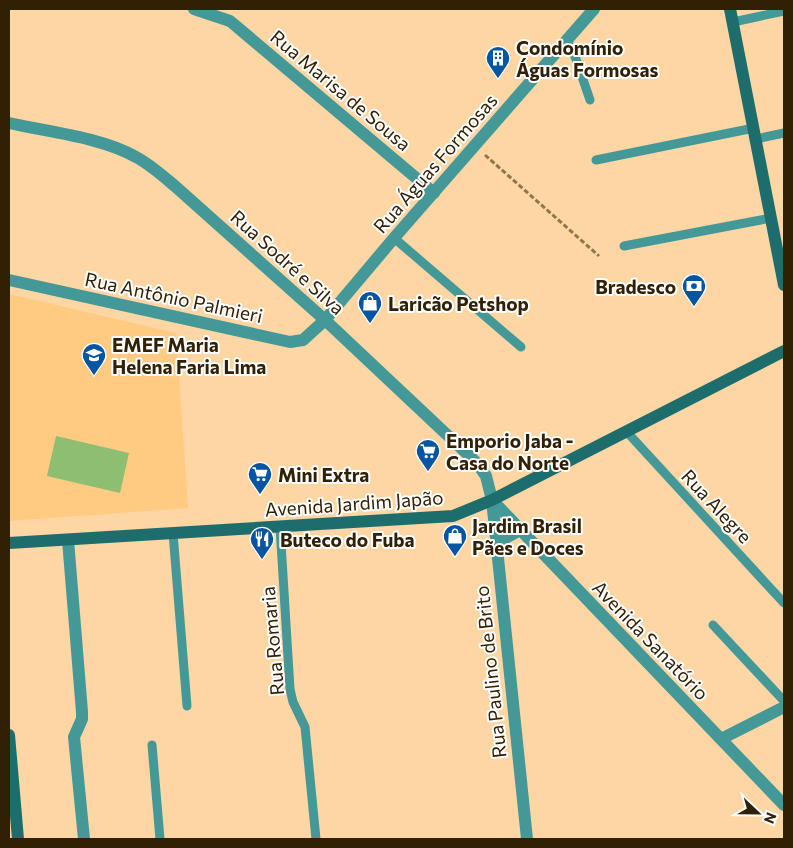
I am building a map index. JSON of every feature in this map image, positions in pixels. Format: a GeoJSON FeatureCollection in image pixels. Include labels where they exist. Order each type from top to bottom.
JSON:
{"type":"FeatureCollection","features":[{"type":"Feature","properties":{"kind":"main road"},"geometry":{"type":"LineString","coordinates":[[730,9],[784,284]]}},
{"type":"Feature","properties":{"kind":"main road","name":"Avenida Jardim Japão"},"geometry":{"type":"LineString","coordinates":[[9,543],[454,516],[492,500],[784,351]]}},
{"type":"Feature","properties":{"kind":"main road"},"geometry":{"type":"LineString","coordinates":[[9,735],[18,839]]}},
{"type":"Feature","properties":{"kind":"street","name":"Rua Marisa de Sousa"},"geometry":{"type":"LineString","coordinates":[[194,9],[230,21],[434,192]]}},
{"type":"Feature","properties":{"kind":"street","name":"Rua Águas Formosas"},"geometry":{"type":"LineString","coordinates":[[325,320],[594,9]]}},
{"type":"Feature","properties":{"kind":"street","name":"Rua Sodré e Silva"},"geometry":{"type":"LineString","coordinates":[[9,123],[98,143],[134,156],[154,168],[325,320],[478,463],[486,476],[492,500]]}},
{"type":"Feature","properties":{"kind":"street","name":"Rua Antônio Palmieri"},"geometry":{"type":"LineString","coordinates":[[9,280],[290,342],[303,340],[325,320]]}},
{"type":"Feature","properties":{"kind":"street","name":"Avenida Sanatório"},"geometry":{"type":"LineString","coordinates":[[492,500],[784,805]]}},
{"type":"Feature","properties":{"kind":"street","name":"Rua Paulino de Brito"},"geometry":{"type":"LineString","coordinates":[[492,500],[495,544],[527,839]]}},
{"type":"Feature","properties":{"kind":"street"},"geometry":{"type":"LineString","coordinates":[[495,544],[520,530]]}},
{"type":"Feature","properties":{"kind":"street"},"geometry":{"type":"LineString","coordinates":[[68,540],[82,712],[82,719],[74,737],[84,839]]}},
{"type":"Feature","properties":{"kind":"street"},"geometry":{"type":"LineString","coordinates":[[721,739],[784,708]]}},
{"type":"Feature","properties":{"kind":"lane"},"geometry":{"type":"LineString","coordinates":[[733,22],[784,11]]}},
{"type":"Feature","properties":{"kind":"lane"},"geometry":{"type":"LineString","coordinates":[[567,40],[576,59],[590,100]]}},
{"type":"Feature","properties":{"kind":"lane"},"geometry":{"type":"LineString","coordinates":[[596,160],[755,134],[784,133]]}},
{"type":"Feature","properties":{"kind":"lane"},"geometry":{"type":"LineString","coordinates":[[624,246],[771,218]]}},
{"type":"Feature","properties":{"kind":"lane"},"geometry":{"type":"LineString","coordinates":[[394,238],[521,347]]}},
{"type":"Feature","properties":{"kind":"lane","name":"Rua Alegre"},"geometry":{"type":"LineString","coordinates":[[626,431],[784,603]]}},
{"type":"Feature","properties":{"kind":"lane","name":"Rua Romaria"},"geometry":{"type":"LineString","coordinates":[[280,526],[290,689],[293,702],[305,727],[316,839]]}},
{"type":"Feature","properties":{"kind":"lane"},"geometry":{"type":"LineString","coordinates":[[173,533],[187,706]]}},
{"type":"Feature","properties":{"kind":"lane"},"geometry":{"type":"LineString","coordinates":[[713,625],[784,701]]}},
{"type":"Feature","properties":{"kind":"lane"},"geometry":{"type":"LineString","coordinates":[[152,745],[160,839]]}},
{"type":"Feature","properties":{"kind":"path"},"geometry":{"type":"LineString","coordinates":[[474,146],[599,256]]}},
{"type":"Feature","properties":{"kind":"shaded area","name":"EMEF Maria Helena Faria Lima"},"geometry":{"type":"Polygon","coordinates":[[[9,294],[176,333],[188,508],[9,521],[9,294]]]}},
{"type":"Feature","properties":{"kind":"green space"},"geometry":{"type":"Polygon","coordinates":[[[56,436],[129,453],[120,493],[47,476],[56,436]]]}},
{"type":"Feature","properties":{"kind":"place","name":"Condomínio Águas Formosas"},"geometry":{"type":"Point","coordinates":[498,79]}},
{"type":"Feature","properties":{"kind":"place","name":"Bradesco"},"geometry":{"type":"Point","coordinates":[694,307]}},
{"type":"Feature","properties":{"kind":"place","name":"Laricão Petshop"},"geometry":{"type":"Point","coordinates":[370,324]}},
{"type":"Feature","properties":{"kind":"place","name":"EMEF Maria Helena Faria Lima"},"geometry":{"type":"Point","coordinates":[94,376]}},
{"type":"Feature","properties":{"kind":"place","name":"Emporio Jaba - Casa do Norte"},"geometry":{"type":"Point","coordinates":[428,472]}},
{"type":"Feature","properties":{"kind":"place","name":"Mini Extra"},"geometry":{"type":"Point","coordinates":[260,495]}},
{"type":"Feature","properties":{"kind":"place","name":"Jardim Brasil Pães e Doces"},"geometry":{"type":"Point","coordinates":[455,557]}},
{"type":"Feature","properties":{"kind":"place","name":"Buteco do Fuba"},"geometry":{"type":"Point","coordinates":[262,560]}}]}
